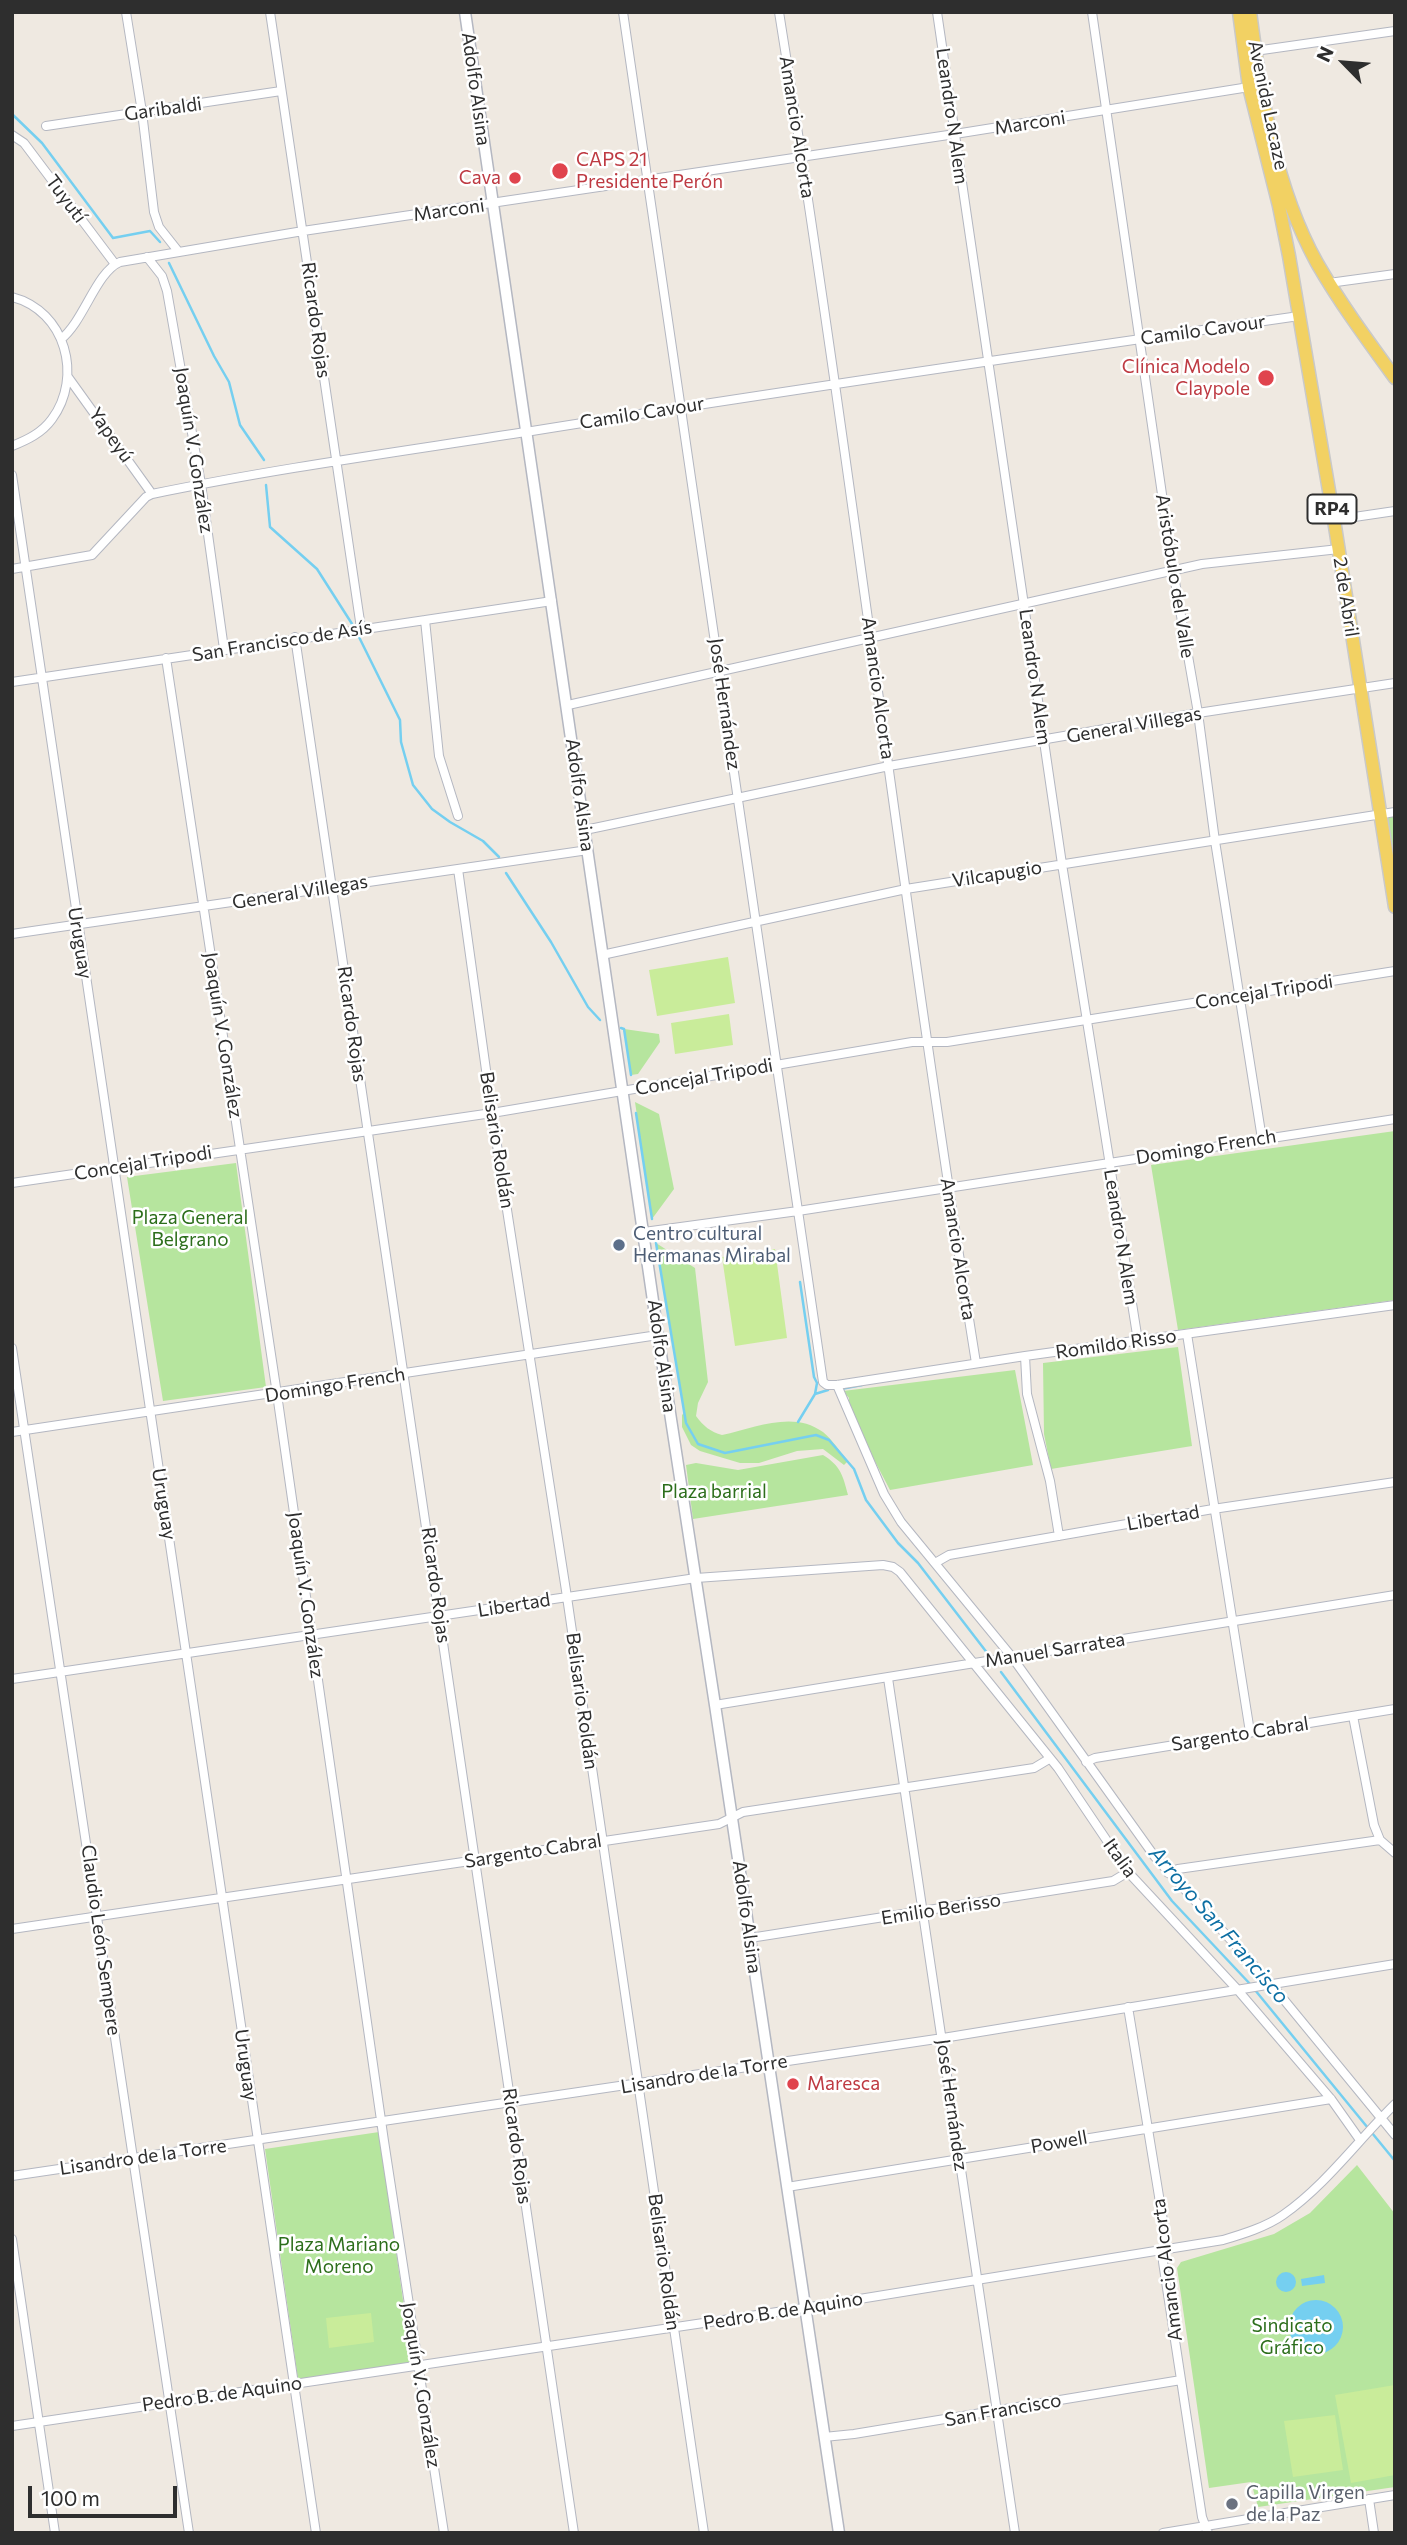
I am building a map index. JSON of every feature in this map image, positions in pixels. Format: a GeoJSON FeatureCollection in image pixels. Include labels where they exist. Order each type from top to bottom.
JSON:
{"type":"FeatureCollection","features":[{"type":"Feature","properties":{"kind":"main road","name":"Avenida Lacaze"},"geometry":{"type":"LineString","coordinates":[[1239,12],[1249,87],[1279,206]]}},
{"type":"Feature","properties":{"kind":"main road","name":"Avenida Lacaze"},"geometry":{"type":"LineString","coordinates":[[1250,12],[1267,119],[1279,165],[1307,243],[1329,283],[1395,378]]}},
{"type":"Feature","properties":{"kind":"main road","name":"2 de Abril"},"geometry":{"type":"LineString","coordinates":[[1279,206],[1339,549],[1395,907]]}},
{"type":"Feature","properties":{"kind":"street"},"geometry":{"type":"LineString","coordinates":[[126,12],[156,221],[178,251]]}},
{"type":"Feature","properties":{"kind":"street","name":"Ricardo Rojas"},"geometry":{"type":"LineString","coordinates":[[270,12],[337,460],[356,628]]}},
{"type":"Feature","properties":{"kind":"street","name":"Adolfo Alsina"},"geometry":{"type":"LineString","coordinates":[[465,12],[658,1335],[839,2533]]}},
{"type":"Feature","properties":{"kind":"street","name":"José Hernández"},"geometry":{"type":"LineString","coordinates":[[623,12],[721,671],[821,1376],[827,1385],[837,1385]]}},
{"type":"Feature","properties":{"kind":"street","name":"Amancio Alcorta"},"geometry":{"type":"LineString","coordinates":[[779,12],[835,384],[948,1188],[976,1363]]}},
{"type":"Feature","properties":{"kind":"street","name":"Leandro N Alem"},"geometry":{"type":"LineString","coordinates":[[937,12],[1062,863],[1138,1341]]}},
{"type":"Feature","properties":{"kind":"street","name":"Aristóbulo del Valle"},"geometry":{"type":"LineString","coordinates":[[1092,12],[1173,570],[1198,713],[1215,841],[1262,1139]]}},
{"type":"Feature","properties":{"kind":"street"},"geometry":{"type":"LineString","coordinates":[[1255,51],[1395,31]]}},
{"type":"Feature","properties":{"kind":"street","name":"Marconi"},"geometry":{"type":"LineString","coordinates":[[114,264],[303,231],[955,134],[1249,87]]}},
{"type":"Feature","properties":{"kind":"street","name":"Garibaldi"},"geometry":{"type":"LineString","coordinates":[[46,126],[281,92]]}},
{"type":"Feature","properties":{"kind":"street","name":"Tuyutí"},"geometry":{"type":"LineString","coordinates":[[14,135],[24,143],[114,264]]}},
{"type":"Feature","properties":{"kind":"street","name":"Joaquín V. González"},"geometry":{"type":"LineString","coordinates":[[147,257],[162,276],[167,291],[201,484],[224,649]]}},
{"type":"Feature","properties":{"kind":"street"},"geometry":{"type":"LineString","coordinates":[[61,339],[75,324],[114,264]]}},
{"type":"Feature","properties":{"kind":"street"},"geometry":{"type":"LineString","coordinates":[[1329,283],[1395,274]]}},
{"type":"Feature","properties":{"kind":"street"},"geometry":{"type":"LineString","coordinates":[[12,297],[39,310],[54,325],[68,358],[64,399],[51,421],[32,438],[12,446]]}},
{"type":"Feature","properties":{"kind":"street","name":"Camilo Cavour"},"geometry":{"type":"LineString","coordinates":[[152,494],[337,460],[987,360],[1299,316]]}},
{"type":"Feature","properties":{"kind":"street","name":"Yapeyú"},"geometry":{"type":"LineString","coordinates":[[68,377],[152,494]]}},
{"type":"Feature","properties":{"kind":"street","name":"Uruguay"},"geometry":{"type":"LineString","coordinates":[[12,475],[316,2533]]}},
{"type":"Feature","properties":{"kind":"street"},"geometry":{"type":"LineString","coordinates":[[12,569],[92,555],[152,494]]}},
{"type":"Feature","properties":{"kind":"street"},"geometry":{"type":"LineString","coordinates":[[1334,520],[1395,511]]}},
{"type":"Feature","properties":{"kind":"street"},"geometry":{"type":"LineString","coordinates":[[568,705],[1173,570],[1229,560],[1339,549]]}},
{"type":"Feature","properties":{"kind":"street","name":"San Francisco de Asís"},"geometry":{"type":"LineString","coordinates":[[12,682],[295,637],[552,601]]}},
{"type":"Feature","properties":{"kind":"street"},"geometry":{"type":"LineString","coordinates":[[425,620],[439,756],[458,816]]}},
{"type":"Feature","properties":{"kind":"street","name":"Ricardo Rojas"},"geometry":{"type":"LineString","coordinates":[[295,637],[574,2533]]}},
{"type":"Feature","properties":{"kind":"street","name":"Joaquín V. González"},"geometry":{"type":"LineString","coordinates":[[166,659],[241,1148],[444,2533]]}},
{"type":"Feature","properties":{"kind":"street","name":"General Villegas"},"geometry":{"type":"LineString","coordinates":[[585,830],[889,766],[1198,713],[1395,683]]}},
{"type":"Feature","properties":{"kind":"street","name":"Vilcapugio"},"geometry":{"type":"LineString","coordinates":[[602,955],[906,889],[1395,812]]}},
{"type":"Feature","properties":{"kind":"street","name":"General Villegas"},"geometry":{"type":"LineString","coordinates":[[12,934],[588,850]]}},
{"type":"Feature","properties":{"kind":"street","name":"Belisario Roldán"},"geometry":{"type":"LineString","coordinates":[[458,869],[492,1113],[568,1597],[704,2533]]}},
{"type":"Feature","properties":{"kind":"street","name":"Concejal Tripodi"},"geometry":{"type":"LineString","coordinates":[[12,1183],[492,1113],[912,1042],[947,1042],[1395,971]]}},
{"type":"Feature","properties":{"kind":"street","name":"Domingo French"},"geometry":{"type":"LineString","coordinates":[[644,1232],[798,1212],[1395,1119]]}},
{"type":"Feature","properties":{"kind":"street","name":"Romildo Risso"},"geometry":{"type":"LineString","coordinates":[[837,1385],[1025,1356],[1395,1306]]}},
{"type":"Feature","properties":{"kind":"street"},"geometry":{"type":"LineString","coordinates":[[1187,1334],[1250,1732]]}},
{"type":"Feature","properties":{"kind":"street","name":"Domingo French"},"geometry":{"type":"LineString","coordinates":[[12,1432],[658,1335]]}},
{"type":"Feature","properties":{"kind":"street","name":"Claudio León Sempere"},"geometry":{"type":"LineString","coordinates":[[12,1348],[189,2533]]}},
{"type":"Feature","properties":{"kind":"street"},"geometry":{"type":"LineString","coordinates":[[1025,1356],[1027,1394],[1050,1481],[1059,1536]]}},
{"type":"Feature","properties":{"kind":"street","name":"Italia"},"geometry":{"type":"LineString","coordinates":[[837,1385],[892,1509],[1008,1658],[1168,1873],[1379,2120],[1395,2135]]}},
{"type":"Feature","properties":{"kind":"street","name":"Libertad"},"geometry":{"type":"LineString","coordinates":[[934,1563],[949,1555],[1213,1509],[1395,1482]]}},
{"type":"Feature","properties":{"kind":"street","name":"Libertad"},"geometry":{"type":"LineString","coordinates":[[12,1679],[696,1578],[883,1565],[893,1567]]}},
{"type":"Feature","properties":{"kind":"street","name":"Italia"},"geometry":{"type":"LineString","coordinates":[[893,1567],[900,1572],[1064,1777],[1128,1872],[1240,1988],[1363,2137]]}},
{"type":"Feature","properties":{"kind":"street","name":"Manuel Sarratea"},"geometry":{"type":"LineString","coordinates":[[715,1704],[1395,1595]]}},
{"type":"Feature","properties":{"kind":"street","name":"José Hernández"},"geometry":{"type":"LineString","coordinates":[[888,1678],[1015,2533]]}},
{"type":"Feature","properties":{"kind":"street","name":"Sargento Cabral"},"geometry":{"type":"LineString","coordinates":[[1086,1762],[1095,1758],[1395,1709]]}},
{"type":"Feature","properties":{"kind":"street"},"geometry":{"type":"LineString","coordinates":[[1353,1716],[1370,1808],[1380,1840],[1395,1853]]}},
{"type":"Feature","properties":{"kind":"street","name":"Sargento Cabral"},"geometry":{"type":"LineString","coordinates":[[12,1929],[719,1824],[743,1812],[1034,1768],[1049,1759]]}},
{"type":"Feature","properties":{"kind":"street"},"geometry":{"type":"LineString","coordinates":[[1168,1873],[1178,1869],[1380,1840]]}},
{"type":"Feature","properties":{"kind":"street","name":"Emilio Berisso"},"geometry":{"type":"LineString","coordinates":[[750,1938],[924,1913],[1113,1881],[1128,1872]]}},
{"type":"Feature","properties":{"kind":"street","name":"Lisandro de la Torre"},"geometry":{"type":"LineString","coordinates":[[12,2176],[943,2038],[1395,1964]]}},
{"type":"Feature","properties":{"kind":"street","name":"Amancio Alcorta"},"geometry":{"type":"LineString","coordinates":[[1128,2007],[1166,2239],[1163,2262],[1202,2517],[1207,2529]]}},
{"type":"Feature","properties":{"kind":"street","name":"Powell"},"geometry":{"type":"LineString","coordinates":[[788,2187],[1331,2099]]}},
{"type":"Feature","properties":{"kind":"street","name":"Pedro B. de Aquino"},"geometry":{"type":"LineString","coordinates":[[12,2426],[978,2281],[1242,2235],[1282,2216],[1323,2180],[1395,2104]]}},
{"type":"Feature","properties":{"kind":"street"},"geometry":{"type":"LineString","coordinates":[[12,2239],[55,2533]]}},
{"type":"Feature","properties":{"kind":"street","name":"San Francisco"},"geometry":{"type":"LineString","coordinates":[[824,2437],[998,2411],[1181,2379]]}},
{"type":"Feature","properties":{"kind":"street"},"geometry":{"type":"LineString","coordinates":[[1163,2533],[1207,2529],[1395,2495]]}},
{"type":"Feature","properties":{"kind":"street"},"geometry":{"type":"LineString","coordinates":[[1369,2499],[1374,2533]]}},
{"type":"Feature","properties":{"kind":"green space"},"geometry":{"type":"Polygon","coordinates":[[[1395,812],[1395,907],[1381,814],[1395,812]]]}},
{"type":"Feature","properties":{"kind":"green space"},"geometry":{"type":"Polygon","coordinates":[[[728,957],[735,1003],[657,1016],[649,970],[728,957]]]}},
{"type":"Feature","properties":{"kind":"green space"},"geometry":{"type":"Polygon","coordinates":[[[729,1014],[733,1045],[675,1054],[671,1023],[729,1014]]]}},
{"type":"Feature","properties":{"kind":"green space"},"geometry":{"type":"Polygon","coordinates":[[[624,1029],[659,1034],[660,1042],[638,1074],[631,1075],[624,1029]]]}},
{"type":"Feature","properties":{"kind":"green space"},"geometry":{"type":"Polygon","coordinates":[[[635,1102],[659,1114],[674,1189],[652,1219],[635,1102]]]}},
{"type":"Feature","properties":{"kind":"green space"},"geometry":{"type":"Polygon","coordinates":[[[1395,1131],[1395,1300],[1178,1330],[1151,1165],[1395,1131]]]}},
{"type":"Feature","properties":{"kind":"green space","name":"Plaza General Belgrano"},"geometry":{"type":"Polygon","coordinates":[[[236,1163],[266,1387],[163,1401],[127,1177],[236,1163]]]}},
{"type":"Feature","properties":{"kind":"green space"},"geometry":{"type":"Polygon","coordinates":[[[656,1243],[695,1268],[708,1382],[698,1403],[696,1416],[704,1426],[722,1435],[761,1425],[799,1422],[823,1432],[848,1461],[844,1465],[823,1449],[797,1451],[759,1463],[740,1463],[700,1451],[691,1445],[682,1427],[684,1413],[656,1243]]]}},
{"type":"Feature","properties":{"kind":"green space"},"geometry":{"type":"Polygon","coordinates":[[[775,1249],[787,1338],[735,1346],[722,1257],[775,1249]]]}},
{"type":"Feature","properties":{"kind":"green space"},"geometry":{"type":"Polygon","coordinates":[[[1178,1347],[1192,1446],[1051,1469],[1044,1434],[1043,1363],[1178,1347]]]}},
{"type":"Feature","properties":{"kind":"green space"},"geometry":{"type":"Polygon","coordinates":[[[1015,1370],[1033,1465],[890,1490],[849,1412],[849,1398],[843,1391],[1015,1370]]]}},
{"type":"Feature","properties":{"kind":"green space","name":"Plaza barrial"},"geometry":{"type":"Polygon","coordinates":[[[823,1455],[834,1463],[840,1472],[848,1495],[693,1519],[686,1465],[696,1463],[738,1470],[823,1455]]]}},
{"type":"Feature","properties":{"kind":"green space","name":"Plaza Mariano Moreno"},"geometry":{"type":"Polygon","coordinates":[[[379,2132],[412,2363],[298,2379],[265,2149],[379,2132]]]}},
{"type":"Feature","properties":{"kind":"green space","name":"Sindicato Gráfico"},"geometry":{"type":"Polygon","coordinates":[[[1357,2165],[1395,2214],[1395,2487],[1258,2507],[1251,2482],[1209,2488],[1177,2268],[1181,2262],[1274,2234],[1310,2213],[1357,2165]]]}},
{"type":"Feature","properties":{"kind":"green space"},"geometry":{"type":"Polygon","coordinates":[[[371,2313],[374,2342],[329,2348],[326,2318],[371,2313]]]}},
{"type":"Feature","properties":{"kind":"green space"},"geometry":{"type":"Polygon","coordinates":[[[1395,2385],[1395,2475],[1351,2483],[1335,2395],[1395,2385]]]}},
{"type":"Feature","properties":{"kind":"green space"},"geometry":{"type":"Polygon","coordinates":[[[1335,2415],[1343,2470],[1293,2477],[1284,2421],[1335,2415]]]}},
{"type":"Feature","properties":{"kind":"water"},"geometry":{"type":"Polygon","coordinates":[[[1286,2272],[1293,2275],[1296,2282],[1293,2289],[1286,2292],[1279,2289],[1276,2282],[1279,2275],[1286,2272]]]}},
{"type":"Feature","properties":{"kind":"water"},"geometry":{"type":"Polygon","coordinates":[[[1324,2275],[1325,2283],[1302,2286],[1301,2279],[1324,2275]]]}},
{"type":"Feature","properties":{"kind":"water"},"geometry":{"type":"Polygon","coordinates":[[[1321,2300],[1331,2304],[1339,2312],[1343,2327],[1339,2342],[1331,2350],[1311,2354],[1301,2350],[1293,2342],[1289,2322],[1293,2312],[1301,2304],[1321,2300]]]}},
{"type":"Feature","properties":{"kind":"waterway","name":"Arroyo San Francisco"},"geometry":{"type":"LineString","coordinates":[[12,114],[42,143],[113,238],[150,231],[160,242]]}},
{"type":"Feature","properties":{"kind":"waterway","name":"Arroyo San Francisco"},"geometry":{"type":"LineString","coordinates":[[169,263],[229,382],[240,425],[264,460]]}},
{"type":"Feature","properties":{"kind":"waterway","name":"Arroyo San Francisco"},"geometry":{"type":"LineString","coordinates":[[266,485],[270,527],[317,569],[354,627]]}},
{"type":"Feature","properties":{"kind":"waterway","name":"Arroyo San Francisco"},"geometry":{"type":"LineString","coordinates":[[357,633],[400,720],[401,742],[413,785],[432,809],[483,841],[499,857]]}},
{"type":"Feature","properties":{"kind":"waterway","name":"Arroyo San Francisco"},"geometry":{"type":"LineString","coordinates":[[506,873],[551,942],[588,1007],[600,1020]]}},
{"type":"Feature","properties":{"kind":"waterway","name":"Arroyo San Francisco"},"geometry":{"type":"LineString","coordinates":[[621,1028],[624,1029],[631,1075]]}},
{"type":"Feature","properties":{"kind":"waterway","name":"Arroyo San Francisco"},"geometry":{"type":"LineString","coordinates":[[636,1113],[652,1219]]}},
{"type":"Feature","properties":{"kind":"waterway","name":"Arroyo San Francisco"},"geometry":{"type":"LineString","coordinates":[[656,1243],[686,1423],[698,1444],[725,1453],[816,1435],[829,1440],[854,1469],[866,1500],[988,1654]]}},
{"type":"Feature","properties":{"kind":"waterway"},"geometry":{"type":"LineString","coordinates":[[800,1282],[817,1383],[815,1394]]}},
{"type":"Feature","properties":{"kind":"waterway"},"geometry":{"type":"LineString","coordinates":[[841,1389],[862,1385]]}},
{"type":"Feature","properties":{"kind":"waterway"},"geometry":{"type":"LineString","coordinates":[[798,1422],[815,1394],[828,1390]]}},
{"type":"Feature","properties":{"kind":"waterway","name":"Arroyo San Francisco"},"geometry":{"type":"LineString","coordinates":[[1001,1672],[1172,1901],[1251,1985]]}},
{"type":"Feature","properties":{"kind":"waterway","name":"Arroyo San Francisco"},"geometry":{"type":"LineString","coordinates":[[1255,1990],[1395,2161]]}},
{"type":"Feature","properties":{"kind":"place","name":"CAPS 21 Presidente Perón"},"geometry":{"type":"Point","coordinates":[560,171]}},
{"type":"Feature","properties":{"kind":"place","name":"Cava"},"geometry":{"type":"Point","coordinates":[515,178]}},
{"type":"Feature","properties":{"kind":"place","name":"Clínica Modelo Claypole"},"geometry":{"type":"Point","coordinates":[1266,378]}},
{"type":"Feature","properties":{"kind":"place","name":"Centro cultural Hermanas Mirabal"},"geometry":{"type":"Point","coordinates":[619,1245]}},
{"type":"Feature","properties":{"kind":"place","name":"Maresca"},"geometry":{"type":"Point","coordinates":[793,2084]}},
{"type":"Feature","properties":{"kind":"place","name":"Capilla Virgen de la Paz"},"geometry":{"type":"Point","coordinates":[1232,2504]}}]}
